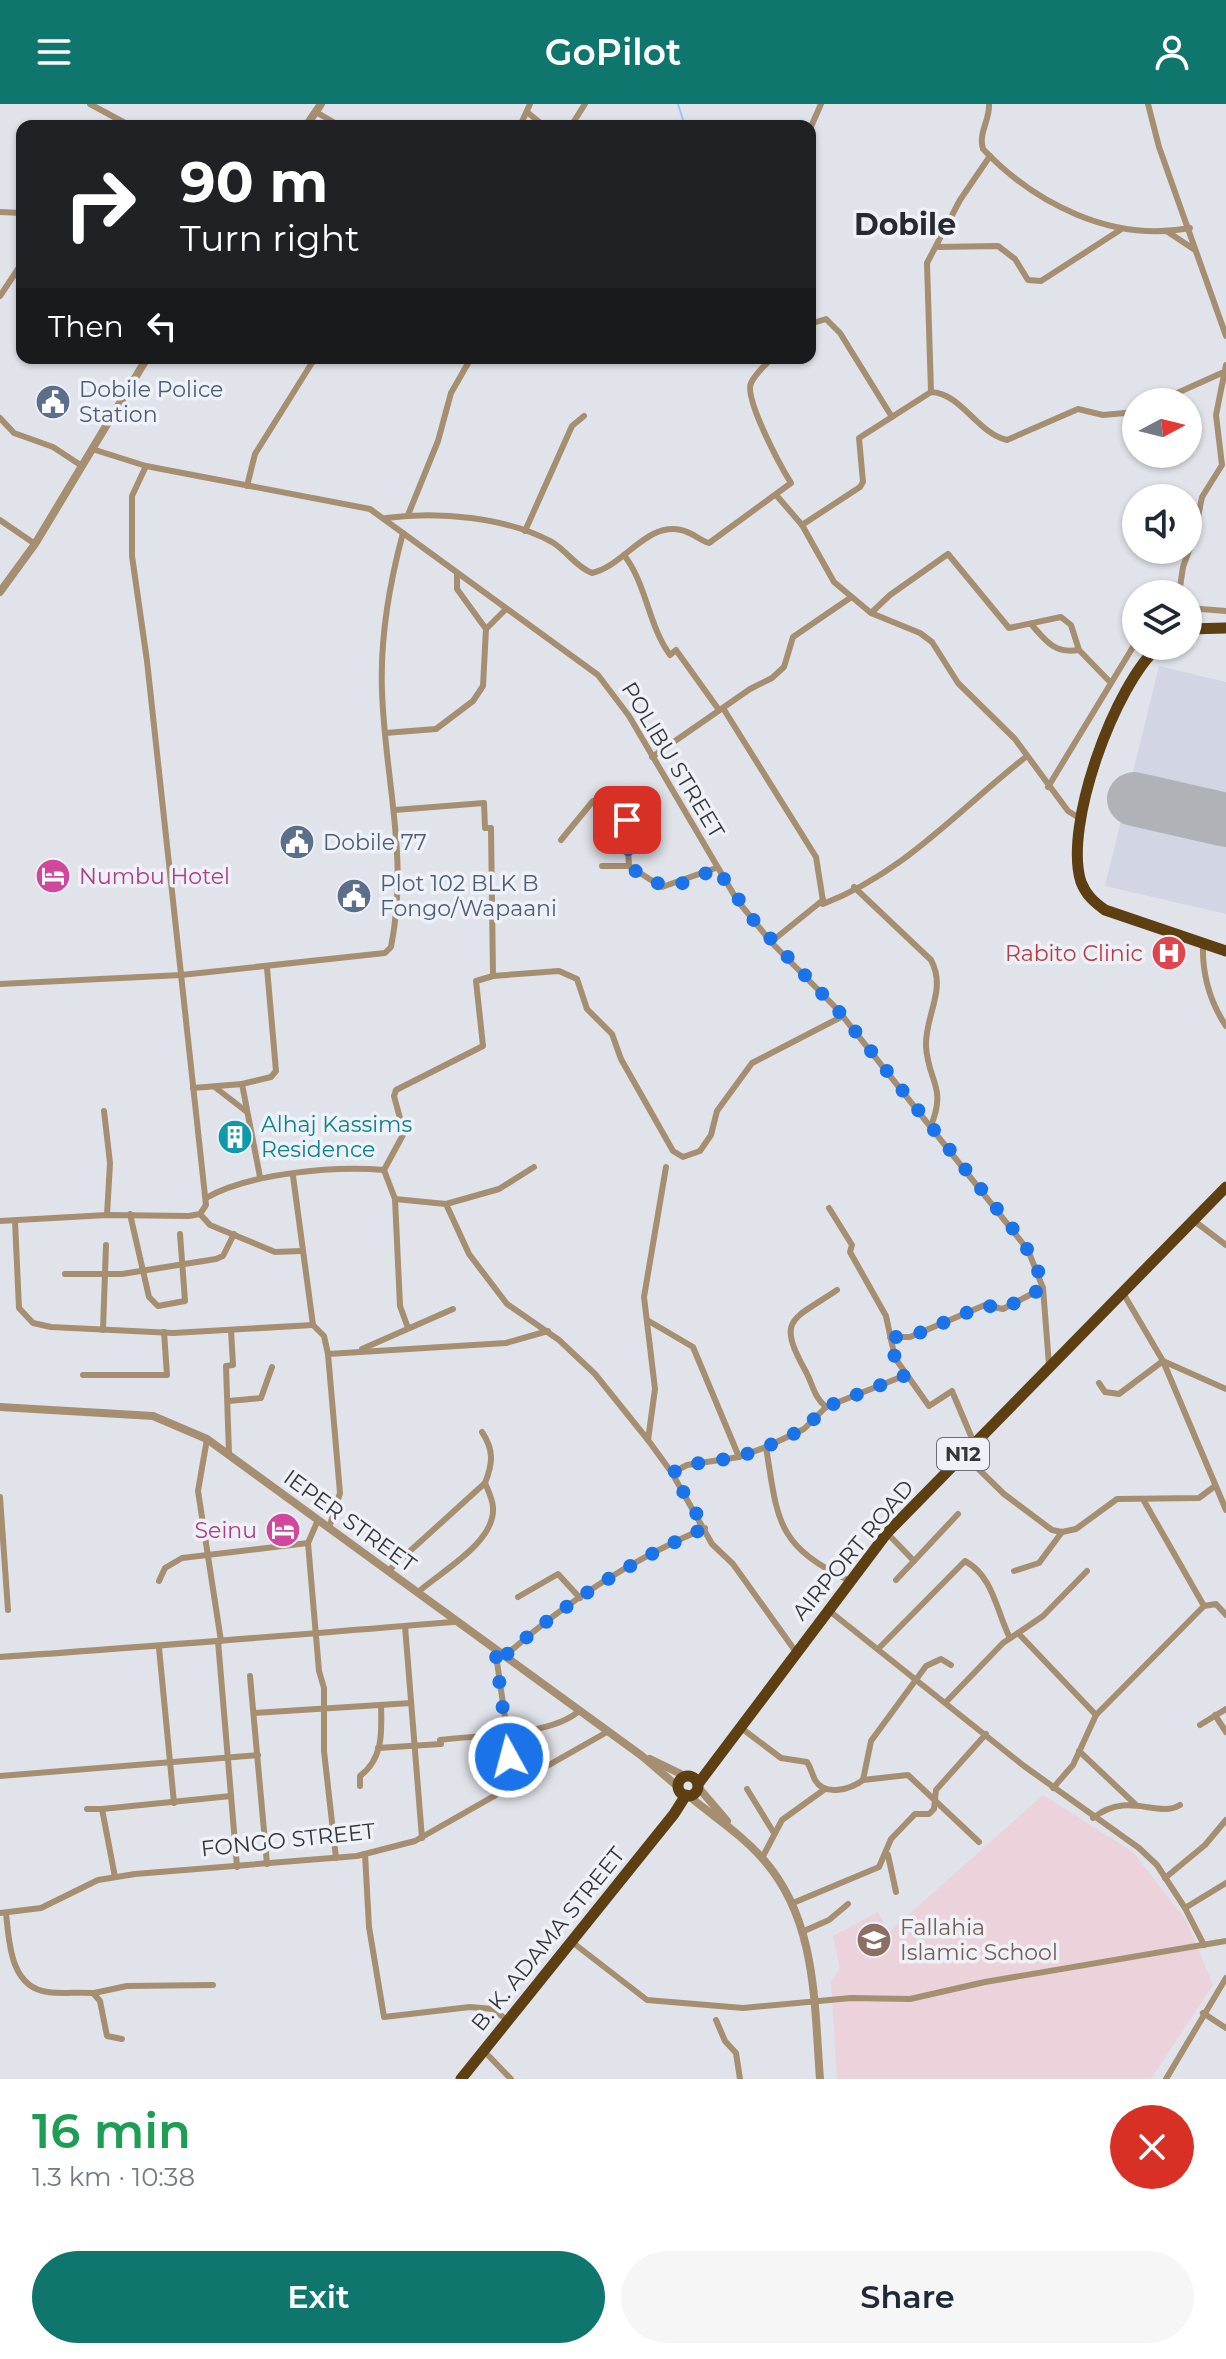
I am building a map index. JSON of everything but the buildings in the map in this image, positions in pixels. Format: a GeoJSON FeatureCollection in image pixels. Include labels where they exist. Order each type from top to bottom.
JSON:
{"type":"FeatureCollection","features":[{"type":"Feature","properties":{"kind":"highway"},"geometry":{"type":"LineString","coordinates":[[1202,629],[1226,628]]}},
{"type":"Feature","properties":{"kind":"highway"},"geometry":{"type":"LineString","coordinates":[[1147,660],[1135,675],[1114,715],[1081,819],[1078,863],[1081,882],[1090,899],[1126,919],[1226,951]]}},
{"type":"Feature","properties":{"kind":"highway","name":"AIRPORT ROAD"},"geometry":{"type":"LineString","coordinates":[[687,1786],[727,1746],[887,1533],[1121,1290],[1226,1187]]}},
{"type":"Feature","properties":{"kind":"highway","name":"B. K. ADAMA STREET"},"geometry":{"type":"LineString","coordinates":[[461,2079],[666,1824],[687,1786]]}},
{"type":"Feature","properties":{"kind":"street"},"geometry":{"type":"LineString","coordinates":[[90,104],[118,120]]}},
{"type":"Feature","properties":{"kind":"street"},"geometry":{"type":"LineString","coordinates":[[523,120],[530,104]]}},
{"type":"Feature","properties":{"kind":"street"},"geometry":{"type":"LineString","coordinates":[[989,104],[989,121],[981,143],[990,156],[1035,195],[1120,230],[1168,232],[1190,228]]}},
{"type":"Feature","properties":{"kind":"street"},"geometry":{"type":"LineString","coordinates":[[1148,104],[1159,147],[1226,336]]}},
{"type":"Feature","properties":{"kind":"street"},"geometry":{"type":"LineString","coordinates":[[527,112],[537,120]]}},
{"type":"Feature","properties":{"kind":"street"},"geometry":{"type":"LineString","coordinates":[[931,392],[927,263],[960,200],[990,156]]}},
{"type":"Feature","properties":{"kind":"street"},"geometry":{"type":"LineString","coordinates":[[937,247],[998,246],[1015,259],[1028,280],[1041,281],[1120,230]]}},
{"type":"Feature","properties":{"kind":"street"},"geometry":{"type":"LineString","coordinates":[[1168,232],[1195,250]]}},
{"type":"Feature","properties":{"kind":"street"},"geometry":{"type":"LineString","coordinates":[[0,296],[16,272]]}},
{"type":"Feature","properties":{"kind":"street"},"geometry":{"type":"LineString","coordinates":[[816,322],[826,319],[840,333],[892,417]]}},
{"type":"Feature","properties":{"kind":"street"},"geometry":{"type":"LineString","coordinates":[[0,592],[35,544],[143,364]]}},
{"type":"Feature","properties":{"kind":"street"},"geometry":{"type":"LineString","coordinates":[[247,486],[255,454],[311,364]]}},
{"type":"Feature","properties":{"kind":"street"},"geometry":{"type":"LineString","coordinates":[[408,515],[438,441],[451,393],[468,364]]}},
{"type":"Feature","properties":{"kind":"street"},"geometry":{"type":"LineString","coordinates":[[386,518],[408,515],[469,518],[525,531],[555,544],[587,572],[601,570],[652,535],[670,529],[692,533],[709,543],[791,483],[769,445],[750,391],[750,384],[767,364]]}},
{"type":"Feature","properties":{"kind":"street"},"geometry":{"type":"LineString","coordinates":[[1185,388],[1225,368]]}},
{"type":"Feature","properties":{"kind":"street"},"geometry":{"type":"LineString","coordinates":[[1181,580],[1202,497],[1224,465],[1216,415],[1225,368]]}},
{"type":"Feature","properties":{"kind":"street"},"geometry":{"type":"LineString","coordinates":[[802,525],[860,487],[863,482],[859,438],[931,392],[948,396],[995,436],[1007,440],[1078,409],[1103,415],[1122,413]]}},
{"type":"Feature","properties":{"kind":"street"},"geometry":{"type":"LineString","coordinates":[[525,531],[572,426],[584,416]]}},
{"type":"Feature","properties":{"kind":"street"},"geometry":{"type":"LineString","coordinates":[[0,418],[14,433],[53,447],[82,466]]}},
{"type":"Feature","properties":{"kind":"street","name":"POLIBU STREET"},"geometry":{"type":"LineString","coordinates":[[92,449],[146,466],[352,504],[386,518],[505,610],[598,675],[629,716],[716,868],[771,942],[843,1016],[1021,1239],[1036,1264],[1043,1288],[1049,1365]]}},
{"type":"Feature","properties":{"kind":"street"},"geometry":{"type":"LineString","coordinates":[[146,466],[132,496],[132,556],[147,661],[206,1198],[206,1205],[200,1214]]}},
{"type":"Feature","properties":{"kind":"street"},"geometry":{"type":"LineString","coordinates":[[777,496],[802,525],[834,582],[871,613],[920,633],[932,642],[958,683],[1027,756],[1068,811],[1081,819]]}},
{"type":"Feature","properties":{"kind":"street"},"geometry":{"type":"LineString","coordinates":[[0,520],[35,544]]}},
{"type":"Feature","properties":{"kind":"street"},"geometry":{"type":"LineString","coordinates":[[0,984],[267,968],[385,953],[391,947],[400,863],[385,733],[382,645],[390,584],[403,533]]}},
{"type":"Feature","properties":{"kind":"street"},"geometry":{"type":"LineString","coordinates":[[871,613],[890,595],[948,554],[1009,628],[1061,617],[1071,625],[1079,650],[1111,683]]}},
{"type":"Feature","properties":{"kind":"street"},"geometry":{"type":"LineString","coordinates":[[624,555],[642,584],[663,645],[670,655],[676,650],[721,709],[816,857],[823,904]]}},
{"type":"Feature","properties":{"kind":"street"},"geometry":{"type":"LineString","coordinates":[[385,733],[436,729],[473,701],[483,686],[486,629],[457,589],[457,574]]}},
{"type":"Feature","properties":{"kind":"street"},"geometry":{"type":"LineString","coordinates":[[652,757],[772,678],[784,667],[793,637],[850,598]]}},
{"type":"Feature","properties":{"kind":"street"},"geometry":{"type":"LineString","coordinates":[[1202,609],[1226,611]]}},
{"type":"Feature","properties":{"kind":"street"},"geometry":{"type":"LineString","coordinates":[[486,629],[505,610]]}},
{"type":"Feature","properties":{"kind":"street"},"geometry":{"type":"LineString","coordinates":[[1030,623],[1050,646],[1064,652],[1079,650]]}},
{"type":"Feature","properties":{"kind":"street"},"geometry":{"type":"LineString","coordinates":[[1048,787],[1125,660]]}},
{"type":"Feature","properties":{"kind":"street"},"geometry":{"type":"LineString","coordinates":[[823,904],[915,853],[1027,756]]}},
{"type":"Feature","properties":{"kind":"street"},"geometry":{"type":"LineString","coordinates":[[561,840],[593,801],[625,798],[629,866]]}},
{"type":"Feature","properties":{"kind":"street"},"geometry":{"type":"LineString","coordinates":[[395,810],[484,803],[485,828],[491,828],[493,976]]}},
{"type":"Feature","properties":{"kind":"street"},"geometry":{"type":"LineString","coordinates":[[602,866],[629,866],[662,887],[716,868]]}},
{"type":"Feature","properties":{"kind":"street"},"geometry":{"type":"LineString","coordinates":[[854,887],[931,960],[937,971],[935,1004],[926,1043],[940,1104],[931,1126]]}},
{"type":"Feature","properties":{"kind":"street"},"geometry":{"type":"LineString","coordinates":[[771,942],[823,900],[823,904]]}},
{"type":"Feature","properties":{"kind":"street"},"geometry":{"type":"LineString","coordinates":[[1203,944],[1202,964],[1213,1002],[1226,1026]]}},
{"type":"Feature","properties":{"kind":"street"},"geometry":{"type":"LineString","coordinates":[[193,1088],[242,1084],[271,1077],[276,1071],[266,995],[267,968]]}},
{"type":"Feature","properties":{"kind":"street"},"geometry":{"type":"LineString","coordinates":[[408,1328],[400,1306],[395,1199],[384,1170],[404,1133],[394,1093],[442,1064],[483,1046],[476,981],[493,976],[559,971],[577,979],[587,1009],[612,1034],[621,1059],[673,1151],[683,1157],[700,1151],[711,1135],[717,1111],[752,1063],[843,1016]]}},
{"type":"Feature","properties":{"kind":"street"},"geometry":{"type":"LineString","coordinates":[[242,1084],[260,1177]]}},
{"type":"Feature","properties":{"kind":"street"},"geometry":{"type":"LineString","coordinates":[[216,1088],[247,1112]]}},
{"type":"Feature","properties":{"kind":"street"},"geometry":{"type":"LineString","coordinates":[[104,1111],[110,1163],[107,1215]]}},
{"type":"Feature","properties":{"kind":"street"},"geometry":{"type":"LineString","coordinates":[[395,1199],[446,1204],[499,1189],[534,1167]]}},
{"type":"Feature","properties":{"kind":"street"},"geometry":{"type":"LineString","coordinates":[[648,1440],[655,1389],[644,1297],[666,1167]]}},
{"type":"Feature","properties":{"kind":"street"},"geometry":{"type":"LineString","coordinates":[[206,1198],[260,1177],[293,1176],[329,1169],[384,1170]]}},
{"type":"Feature","properties":{"kind":"street"},"geometry":{"type":"LineString","coordinates":[[293,1176],[313,1325],[324,1336],[328,1354],[340,1493],[329,1528]]}},
{"type":"Feature","properties":{"kind":"street"},"geometry":{"type":"LineString","coordinates":[[446,1204],[469,1254],[507,1304],[530,1323],[548,1331],[595,1374],[648,1440],[672,1473],[712,1544],[733,1564],[796,1652]]}},
{"type":"Feature","properties":{"kind":"street"},"geometry":{"type":"LineString","coordinates":[[829,1208],[852,1245],[850,1252],[886,1316],[895,1358],[929,1406],[952,1391],[974,1443]]}},
{"type":"Feature","properties":{"kind":"street"},"geometry":{"type":"LineString","coordinates":[[130,1214],[151,1301],[166,1306],[185,1301],[180,1234]]}},
{"type":"Feature","properties":{"kind":"street"},"geometry":{"type":"LineString","coordinates":[[0,1221],[130,1214],[200,1214],[210,1225],[275,1252],[302,1251]]}},
{"type":"Feature","properties":{"kind":"street"},"geometry":{"type":"LineString","coordinates":[[1193,1220],[1226,1245]]}},
{"type":"Feature","properties":{"kind":"street"},"geometry":{"type":"LineString","coordinates":[[15,1221],[19,1308],[33,1323],[164,1332],[313,1325]]}},
{"type":"Feature","properties":{"kind":"street"},"geometry":{"type":"LineString","coordinates":[[65,1274],[143,1271],[223,1256],[234,1234]]}},
{"type":"Feature","properties":{"kind":"street"},"geometry":{"type":"LineString","coordinates":[[103,1330],[106,1245]]}},
{"type":"Feature","properties":{"kind":"street"},"geometry":{"type":"LineString","coordinates":[[890,1337],[910,1337],[985,1305],[1003,1309],[1043,1288]]}},
{"type":"Feature","properties":{"kind":"street"},"geometry":{"type":"LineString","coordinates":[[826,1407],[815,1397],[808,1375],[793,1351],[789,1333],[793,1322],[837,1290]]}},
{"type":"Feature","properties":{"kind":"street"},"geometry":{"type":"LineString","coordinates":[[1121,1290],[1163,1361],[1226,1510]]}},
{"type":"Feature","properties":{"kind":"street"},"geometry":{"type":"LineString","coordinates":[[355,1351],[453,1309]]}},
{"type":"Feature","properties":{"kind":"street"},"geometry":{"type":"LineString","coordinates":[[646,1319],[693,1347],[739,1457]]}},
{"type":"Feature","properties":{"kind":"street"},"geometry":{"type":"LineString","coordinates":[[229,1454],[226,1366],[233,1365],[231,1330]]}},
{"type":"Feature","properties":{"kind":"street"},"geometry":{"type":"LineString","coordinates":[[328,1354],[506,1343],[548,1331]]}},
{"type":"Feature","properties":{"kind":"street"},"geometry":{"type":"LineString","coordinates":[[83,1375],[167,1375],[164,1332]]}},
{"type":"Feature","properties":{"kind":"street"},"geometry":{"type":"LineString","coordinates":[[1099,1383],[1105,1392],[1119,1394],[1163,1361]]}},
{"type":"Feature","properties":{"kind":"street"},"geometry":{"type":"LineString","coordinates":[[1163,1361],[1226,1389]]}},
{"type":"Feature","properties":{"kind":"street"},"geometry":{"type":"LineString","coordinates":[[229,1401],[264,1395],[272,1367]]}},
{"type":"Feature","properties":{"kind":"street"},"geometry":{"type":"LineString","coordinates":[[672,1473],[687,1465],[739,1457],[766,1447],[804,1429],[826,1407],[906,1375]]}},
{"type":"Feature","properties":{"kind":"street","name":"IEPER STREET"},"geometry":{"type":"LineString","coordinates":[[0,1407],[153,1416],[207,1439],[454,1622],[687,1786],[762,1858],[793,1903],[804,1931],[820,2079]]}},
{"type":"Feature","properties":{"kind":"street"},"geometry":{"type":"LineString","coordinates":[[388,1571],[485,1483],[491,1466],[492,1447],[482,1432]]}},
{"type":"Feature","properties":{"kind":"street"},"geometry":{"type":"LineString","coordinates":[[207,1439],[198,1491],[220,1641],[237,1867]]}},
{"type":"Feature","properties":{"kind":"street"},"geometry":{"type":"LineString","coordinates":[[766,1447],[777,1516],[787,1536],[812,1562],[850,1581]]}},
{"type":"Feature","properties":{"kind":"street"},"geometry":{"type":"LineString","coordinates":[[963,1454],[1004,1494],[1052,1530],[1062,1532],[1076,1529],[1117,1499],[1128,1496],[1144,1501],[1199,1498],[1215,1486]]}},
{"type":"Feature","properties":{"kind":"street"},"geometry":{"type":"LineString","coordinates":[[417,1593],[477,1542],[489,1527],[493,1508],[485,1483]]}},
{"type":"Feature","properties":{"kind":"street"},"geometry":{"type":"LineString","coordinates":[[0,1497],[8,1610]]}},
{"type":"Feature","properties":{"kind":"street"},"geometry":{"type":"LineString","coordinates":[[1144,1501],[1204,1606]]}},
{"type":"Feature","properties":{"kind":"street"},"geometry":{"type":"LineString","coordinates":[[896,1580],[958,1514]]}},
{"type":"Feature","properties":{"kind":"street"},"geometry":{"type":"LineString","coordinates":[[318,1520],[308,1543],[315,1630],[324,1688],[322,1710],[336,1858]]}},
{"type":"Feature","properties":{"kind":"street"},"geometry":{"type":"LineString","coordinates":[[505,1656],[580,1598],[664,1546],[705,1528]]}},
{"type":"Feature","properties":{"kind":"street"},"geometry":{"type":"LineString","coordinates":[[1014,1571],[1039,1563],[1062,1532]]}},
{"type":"Feature","properties":{"kind":"street"},"geometry":{"type":"LineString","coordinates":[[887,1533],[914,1561]]}},
{"type":"Feature","properties":{"kind":"street"},"geometry":{"type":"LineString","coordinates":[[159,1581],[165,1568],[182,1558],[308,1543]]}},
{"type":"Feature","properties":{"kind":"street"},"geometry":{"type":"LineString","coordinates":[[878,1649],[965,1561],[994,1592],[999,1615],[1010,1638]]}},
{"type":"Feature","properties":{"kind":"street"},"geometry":{"type":"LineString","coordinates":[[946,1702],[1010,1638],[1043,1616],[1087,1571]]}},
{"type":"Feature","properties":{"kind":"street"},"geometry":{"type":"LineString","coordinates":[[518,1597],[558,1574],[580,1598]]}},
{"type":"Feature","properties":{"kind":"street"},"geometry":{"type":"LineString","coordinates":[[1053,1788],[1073,1765],[1096,1715],[1204,1606],[1216,1604],[1226,1615]]}},
{"type":"Feature","properties":{"kind":"street"},"geometry":{"type":"LineString","coordinates":[[827,1609],[1053,1788],[1139,1848],[1165,1878],[1204,1945]]}},
{"type":"Feature","properties":{"kind":"street"},"geometry":{"type":"LineString","coordinates":[[0,1657],[101,1647],[159,1648],[315,1630],[454,1622]]}},
{"type":"Feature","properties":{"kind":"street"},"geometry":{"type":"LineString","coordinates":[[405,1626],[422,1838]]}},
{"type":"Feature","properties":{"kind":"street"},"geometry":{"type":"LineString","coordinates":[[1018,1633],[1096,1715]]}},
{"type":"Feature","properties":{"kind":"street"},"geometry":{"type":"LineString","coordinates":[[159,1648],[174,1803]]}},
{"type":"Feature","properties":{"kind":"street"},"geometry":{"type":"LineString","coordinates":[[495,1648],[515,1787]]}},
{"type":"Feature","properties":{"kind":"street"},"geometry":{"type":"LineString","coordinates":[[863,1780],[871,1741],[917,1680],[934,1661],[941,1659],[951,1665]]}},
{"type":"Feature","properties":{"kind":"street"},"geometry":{"type":"LineString","coordinates":[[250,1676],[267,1864]]}},
{"type":"Feature","properties":{"kind":"street"},"geometry":{"type":"LineString","coordinates":[[254,1713],[411,1703]]}},
{"type":"Feature","properties":{"kind":"street"},"geometry":{"type":"LineString","coordinates":[[360,1786],[360,1776],[371,1769],[378,1748],[381,1705]]}},
{"type":"Feature","properties":{"kind":"street"},"geometry":{"type":"LineString","coordinates":[[1200,1725],[1226,1709]]}},
{"type":"Feature","properties":{"kind":"street"},"geometry":{"type":"LineString","coordinates":[[378,1748],[415,1746],[561,1723],[579,1711]]}},
{"type":"Feature","properties":{"kind":"street"},"geometry":{"type":"LineString","coordinates":[[1215,1715],[1226,1732]]}},
{"type":"Feature","properties":{"kind":"street"},"geometry":{"type":"LineString","coordinates":[[740,1727],[781,1758],[807,1762],[816,1782],[825,1789]]}},
{"type":"Feature","properties":{"kind":"street","name":"FONGO STREET"},"geometry":{"type":"LineString","coordinates":[[3,1913],[49,1906],[98,1880],[336,1858],[365,1854],[422,1838],[607,1732]]}},
{"type":"Feature","properties":{"kind":"street"},"geometry":{"type":"LineString","coordinates":[[896,1892],[888,1867],[891,1839],[912,1816],[934,1809],[934,1798],[943,1781],[986,1734]]}},
{"type":"Feature","properties":{"kind":"street"},"geometry":{"type":"LineString","coordinates":[[1079,1751],[1135,1804]]}},
{"type":"Feature","properties":{"kind":"street"},"geometry":{"type":"LineString","coordinates":[[0,1776],[258,1755]]}},
{"type":"Feature","properties":{"kind":"street"},"geometry":{"type":"LineString","coordinates":[[762,1858],[782,1820],[825,1789],[847,1789],[863,1780],[908,1775],[979,1842]]}},
{"type":"Feature","properties":{"kind":"street"},"geometry":{"type":"LineString","coordinates":[[747,1789],[774,1834]]}},
{"type":"Feature","properties":{"kind":"street"},"geometry":{"type":"LineString","coordinates":[[87,1809],[231,1796]]}},
{"type":"Feature","properties":{"kind":"street"},"geometry":{"type":"LineString","coordinates":[[1093,1818],[1112,1806],[1135,1804],[1169,1810],[1180,1805]]}},
{"type":"Feature","properties":{"kind":"street"},"geometry":{"type":"LineString","coordinates":[[102,1809],[115,1877]]}},
{"type":"Feature","properties":{"kind":"street"},"geometry":{"type":"LineString","coordinates":[[1165,1878],[1205,1845],[1223,1823]]}},
{"type":"Feature","properties":{"kind":"street"},"geometry":{"type":"LineString","coordinates":[[1223,1823],[1226,1834]]}},
{"type":"Feature","properties":{"kind":"street"},"geometry":{"type":"LineString","coordinates":[[793,1903],[879,1867],[888,1851]]}},
{"type":"Feature","properties":{"kind":"street"},"geometry":{"type":"LineString","coordinates":[[365,1854],[369,1927],[384,2017],[470,2007],[493,2009],[508,2021]]}},
{"type":"Feature","properties":{"kind":"street"},"geometry":{"type":"LineString","coordinates":[[1185,1908],[1226,1883]]}},
{"type":"Feature","properties":{"kind":"street"},"geometry":{"type":"LineString","coordinates":[[804,1931],[829,1920],[848,1904]]}},
{"type":"Feature","properties":{"kind":"street"},"geometry":{"type":"LineString","coordinates":[[3,1913],[9,1955],[33,1986],[45,1992],[93,1993],[127,1986],[213,1985]]}},
{"type":"Feature","properties":{"kind":"street"},"geometry":{"type":"LineString","coordinates":[[571,1941],[647,2000],[743,2008],[910,1999],[985,1982],[1226,1941]]}},
{"type":"Feature","properties":{"kind":"street"},"geometry":{"type":"LineString","coordinates":[[1169,2078],[1203,2013],[1226,1978]]}},
{"type":"Feature","properties":{"kind":"street"},"geometry":{"type":"LineString","coordinates":[[93,1993],[100,2001],[107,2036],[122,2039]]}},
{"type":"Feature","properties":{"kind":"street"},"geometry":{"type":"LineString","coordinates":[[1203,2013],[1226,2028]]}},
{"type":"Feature","properties":{"kind":"street"},"geometry":{"type":"LineString","coordinates":[[716,2020],[725,2041],[736,2053],[740,2079]]}},
{"type":"Feature","properties":{"kind":"street"},"geometry":{"type":"LineString","coordinates":[[484,2051],[511,2079]]}},
{"type":"Feature","properties":{"kind":"shaded area"},"geometry":{"type":"Polygon","coordinates":[[[1159,666],[1226,682],[1226,914],[1105,886],[1159,666]]]}},
{"type":"Feature","properties":{"kind":"shaded area"},"geometry":{"type":"Polygon","coordinates":[[[1043,1795],[1133,1852],[1186,1920],[1213,1985],[1151,2079],[837,2079],[831,1981],[840,1969],[833,1936],[878,1912],[889,1932],[1043,1795]]]}},
{"type":"Feature","properties":{"kind":"waterway"},"geometry":{"type":"LineString","coordinates":[[678,104],[683,120]]}},
{"type":"Feature","properties":{"kind":"runway"},"geometry":{"type":"LineString","coordinates":[[1134,799],[1226,820]]}},
{"type":"Feature","properties":{"kind":"place","name":"Dobile Police Station"},"geometry":{"type":"Point","coordinates":[53,402]}},
{"type":"Feature","properties":{"kind":"place","name":"Dobile 77"},"geometry":{"type":"Point","coordinates":[297,842]}},
{"type":"Feature","properties":{"kind":"place","name":"Numbu Hotel"},"geometry":{"type":"Point","coordinates":[53,876]}},
{"type":"Feature","properties":{"kind":"place","name":"Plot 102 BLK B Fongo/Wapaani"},"geometry":{"type":"Point","coordinates":[354,896]}},
{"type":"Feature","properties":{"kind":"place","name":"Rabito Clinic"},"geometry":{"type":"Point","coordinates":[1169,953]}},
{"type":"Feature","properties":{"kind":"place","name":"Alhaj Kassims Residence"},"geometry":{"type":"Point","coordinates":[235,1137]}},
{"type":"Feature","properties":{"kind":"place","name":"Seinu"},"geometry":{"type":"Point","coordinates":[283,1530]}},
{"type":"Feature","properties":{"kind":"place","name":"Fallahia Islamic School"},"geometry":{"type":"Point","coordinates":[874,1940]}},
{"type":"Feature","properties":{"kind":"district","name":"Dobile"},"geometry":{"type":"Point","coordinates":[905,224]}},
{"type":"Feature","properties":{"kind":"route"},"geometry":{"type":"LineString","coordinates":[[509,1757],[495,1648],[505,1656],[580,1598],[664,1546],[705,1528],[672,1473],[687,1465],[739,1457],[766,1447],[804,1429],[826,1407],[906,1375],[895,1358],[890,1337],[910,1337],[985,1305],[1003,1309],[1043,1288],[1036,1264],[1021,1239],[843,1016],[771,942],[716,868],[679,883],[662,887],[654,883],[629,866],[627,820]]}}]}
